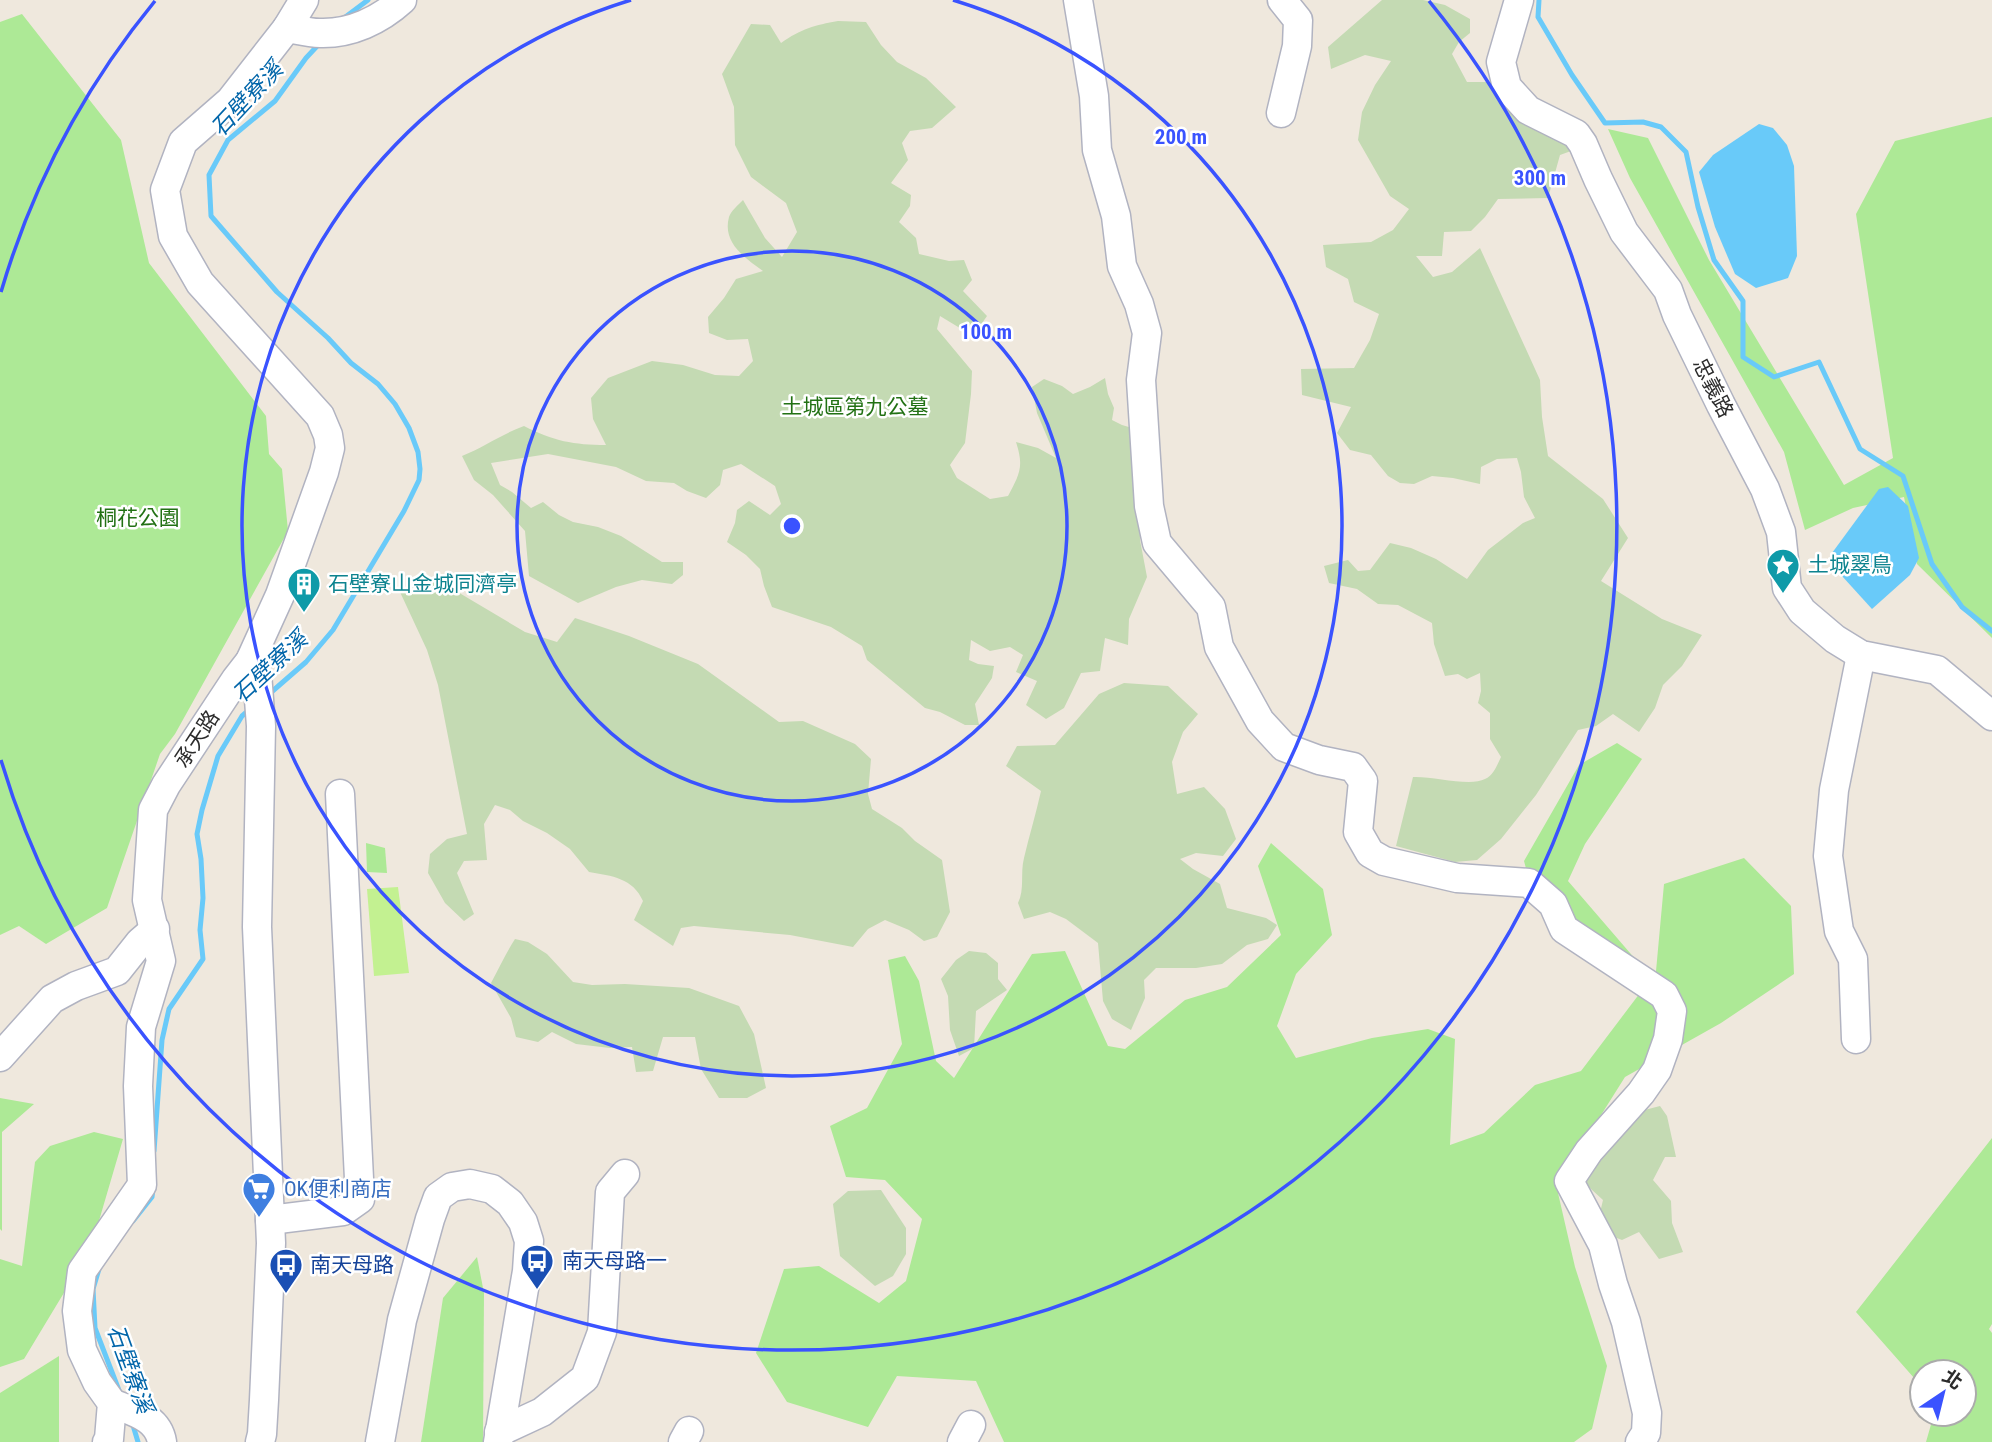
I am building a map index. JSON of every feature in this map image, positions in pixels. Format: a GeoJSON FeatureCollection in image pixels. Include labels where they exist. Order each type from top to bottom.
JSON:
{"type":"FeatureCollection","features":[{"type":"Feature","properties":{"kind":"street","name":"承天路"},"geometry":{"type":"LineString","coordinates":[[112,1403],[97,1382],[82,1350],[77,1311],[82,1271],[142,1185],[138,1086],[141,1027],[161,961],[147,900],[153,810],[166,785],[236,679],[254,667],[330,449],[328,435],[320,416],[200,283],[173,236],[165,190],[183,142],[230,101],[287,28],[304,0]]}},
{"type":"Feature","properties":{"kind":"street"},"geometry":{"type":"LineString","coordinates":[[287,28],[321,33],[359,27],[391,10],[402,0]]}},
{"type":"Feature","properties":{"kind":"street"},"geometry":{"type":"LineString","coordinates":[[1078,0],[1094,96],[1097,150],[1116,216],[1122,266],[1139,304],[1147,333],[1141,380],[1149,506],[1157,543],[1211,607],[1219,647],[1260,721],[1284,747],[1319,760],[1353,767],[1363,781],[1358,832],[1370,853],[1384,861],[1457,878],[1529,883],[1553,904],[1564,929],[1664,995],[1672,1011],[1668,1039],[1657,1069],[1641,1093],[1589,1152],[1569,1181],[1603,1245],[1626,1322],[1647,1413],[1646,1433],[1640,1442]]}},
{"type":"Feature","properties":{"kind":"street"},"geometry":{"type":"LineString","coordinates":[[1281,113],[1297,46],[1298,20],[1282,0]]}},
{"type":"Feature","properties":{"kind":"street","name":"忠義路"},"geometry":{"type":"LineString","coordinates":[[1519,0],[1501,62],[1507,87],[1528,110],[1576,134],[1623,232],[1668,290],[1715,394],[1765,489],[1780,532],[1787,588],[1802,611],[1835,639],[1861,655],[1937,670],[1992,716]]}},
{"type":"Feature","properties":{"kind":"street"},"geometry":{"type":"LineString","coordinates":[[1856,1039],[1853,959],[1839,931],[1828,856],[1834,790],[1861,655]]}},
{"type":"Feature","properties":{"kind":"street"},"geometry":{"type":"LineString","coordinates":[[254,667],[261,726],[257,927],[271,1243],[260,1442]]}},
{"type":"Feature","properties":{"kind":"street"},"geometry":{"type":"LineString","coordinates":[[270,1220],[343,1212],[360,1199],[340,794]]}},
{"type":"Feature","properties":{"kind":"street"},"geometry":{"type":"LineString","coordinates":[[0,1057],[52,999],[76,986],[117,971],[140,942],[155,929]]}},
{"type":"Feature","properties":{"kind":"street"},"geometry":{"type":"LineString","coordinates":[[498,1437],[542,1412],[585,1378],[602,1332],[610,1192],[625,1174]]}},
{"type":"Feature","properties":{"kind":"street"},"geometry":{"type":"LineString","coordinates":[[380,1442],[402,1320],[430,1219],[438,1197],[452,1187],[470,1184],[492,1189],[510,1203],[523,1222],[529,1241],[527,1271],[498,1437]]}},
{"type":"Feature","properties":{"kind":"street"},"geometry":{"type":"LineString","coordinates":[[107,1442],[112,1403],[155,1431]]}},
{"type":"Feature","properties":{"kind":"green space"},"geometry":{"type":"Polygon","coordinates":[[[1382,0],[1423,0],[1445,5],[1470,19],[1470,33],[1459,42],[1452,54],[1467,82],[1502,82],[1582,147],[1560,155],[1548,198],[1498,199],[1471,231],[1444,232],[1442,256],[1416,256],[1433,277],[1452,272],[1480,248],[1540,380],[1548,456],[1603,499],[1628,538],[1601,581],[1662,619],[1702,635],[1682,666],[1663,685],[1655,708],[1639,732],[1613,714],[1596,726],[1578,730],[1536,795],[1501,839],[1477,860],[1455,862],[1396,846],[1413,777],[1478,781],[1488,777],[1497,766],[1501,757],[1490,739],[1490,713],[1478,703],[1481,691],[1480,673],[1467,679],[1458,674],[1445,676],[1434,644],[1432,623],[1398,605],[1378,604],[1357,589],[1329,583],[1324,566],[1348,560],[1358,571],[1370,570],[1390,543],[1411,548],[1436,559],[1467,579],[1488,550],[1523,523],[1535,518],[1524,497],[1517,458],[1497,459],[1481,467],[1480,484],[1432,476],[1414,484],[1400,483],[1388,476],[1371,455],[1350,450],[1337,433],[1351,407],[1302,395],[1301,369],[1354,368],[1370,340],[1379,314],[1354,302],[1348,279],[1326,267],[1323,245],[1371,242],[1393,230],[1409,209],[1390,196],[1358,140],[1362,112],[1391,61],[1365,55],[1331,69],[1328,47],[1382,0]]]}},
{"type":"Feature","properties":{"kind":"green space","name":"桐花公園"},"geometry":{"type":"Polygon","coordinates":[[[22,14],[121,140],[149,263],[266,416],[269,454],[282,469],[288,531],[175,734],[160,754],[107,908],[46,944],[19,926],[0,935],[0,22],[22,14]]]}},
{"type":"Feature","properties":{"kind":"green space","name":"土城區第九公墓"},"geometry":{"type":"Polygon","coordinates":[[[838,21],[866,22],[881,45],[897,62],[926,78],[956,107],[932,128],[910,131],[902,143],[908,160],[891,183],[911,195],[910,206],[899,222],[916,238],[919,254],[949,261],[964,260],[972,280],[963,291],[987,316],[973,336],[940,316],[937,329],[972,371],[965,443],[950,465],[957,478],[990,499],[1008,496],[1020,470],[1016,442],[1038,448],[1056,458],[1037,413],[1032,387],[1044,379],[1073,394],[1105,378],[1114,408],[1112,420],[1139,430],[1140,540],[1147,577],[1129,619],[1128,645],[1105,638],[1100,671],[1081,673],[1064,708],[1046,719],[1026,705],[1037,681],[1016,672],[1023,655],[1010,647],[990,651],[971,640],[969,660],[994,666],[992,678],[975,704],[979,725],[965,725],[940,712],[925,708],[867,660],[862,646],[831,627],[772,607],[760,569],[727,542],[737,510],[749,501],[770,515],[781,504],[775,486],[741,464],[723,470],[720,485],[706,498],[674,483],[646,481],[616,467],[548,454],[491,463],[500,485],[531,508],[543,502],[573,522],[598,527],[621,536],[662,562],[683,562],[683,575],[672,584],[642,580],[616,587],[578,603],[529,576],[525,531],[493,495],[474,480],[462,456],[524,426],[564,441],[606,445],[593,419],[591,398],[608,378],[652,361],[683,365],[715,375],[739,376],[753,361],[748,339],[727,340],[709,333],[708,317],[736,279],[763,271],[742,255],[732,242],[729,235],[729,217],[743,200],[765,238],[782,257],[797,232],[786,203],[751,177],[735,145],[734,107],[722,74],[751,24],[770,25],[781,43],[808,28],[838,21]]]}},
{"type":"Feature","properties":{"kind":"green space"},"geometry":{"type":"Polygon","coordinates":[[[1992,117],[1992,638],[1917,564],[1904,497],[1853,508],[1805,530],[1784,452],[1630,178],[1608,129],[1648,138],[1709,260],[1844,485],[1893,458],[1856,214],[1895,141],[1992,117]]]}},
{"type":"Feature","properties":{"kind":"green space"},"geometry":{"type":"Polygon","coordinates":[[[420,576],[456,591],[525,632],[557,642],[575,618],[629,636],[698,664],[779,722],[803,721],[855,744],[871,759],[868,794],[872,809],[902,828],[942,860],[950,912],[937,937],[924,941],[909,930],[885,920],[868,929],[853,947],[790,935],[694,926],[681,928],[673,946],[634,920],[643,901],[634,887],[621,879],[589,872],[570,849],[523,821],[510,810],[495,805],[484,824],[487,860],[464,861],[457,873],[474,914],[464,921],[445,903],[428,873],[430,854],[447,839],[467,834],[438,685],[427,650],[400,592],[420,576]]]}},
{"type":"Feature","properties":{"kind":"green space"},"geometry":{"type":"Polygon","coordinates":[[[1124,683],[1168,686],[1198,714],[1183,732],[1172,762],[1177,794],[1204,787],[1225,809],[1236,839],[1223,856],[1196,853],[1180,859],[1220,884],[1227,908],[1266,918],[1277,925],[1268,939],[1247,945],[1222,964],[1196,968],[1156,968],[1144,980],[1145,998],[1131,1030],[1112,1019],[1103,1001],[1098,943],[1066,919],[1050,912],[1024,919],[1018,903],[1023,864],[1041,791],[1006,766],[1017,746],[1055,745],[1099,694],[1124,683]]]}},
{"type":"Feature","properties":{"kind":"green space"},"geometry":{"type":"Polygon","coordinates":[[[1617,743],[1642,759],[1585,844],[1568,881],[1655,982],[1664,884],[1744,858],[1791,906],[1794,974],[1721,1023],[1625,1077],[1596,1123],[1558,1193],[1575,1267],[1607,1366],[1592,1429],[1574,1442],[1004,1442],[976,1381],[897,1376],[868,1427],[787,1402],[756,1353],[784,1269],[819,1266],[879,1303],[906,1281],[922,1219],[885,1180],[846,1177],[830,1126],[867,1108],[902,1044],[888,960],[905,956],[919,981],[936,1061],[954,1078],[1032,954],[1065,951],[1108,1046],[1125,1049],[1185,1000],[1227,987],[1281,935],[1258,866],[1271,843],[1323,889],[1332,935],[1296,974],[1277,1026],[1296,1058],[1372,1038],[1428,1029],[1455,1039],[1450,1145],[1484,1133],[1535,1085],[1581,1071],[1640,993],[1534,898],[1524,861],[1579,765],[1617,743]]]}},
{"type":"Feature","properties":{"kind":"green space"},"geometry":{"type":"Polygon","coordinates":[[[366,843],[385,848],[387,873],[367,872],[366,843]]]}},
{"type":"Feature","properties":{"kind":"green space"},"geometry":{"type":"Polygon","coordinates":[[[398,887],[409,973],[374,976],[367,889],[398,887]]]}},
{"type":"Feature","properties":{"kind":"green space"},"geometry":{"type":"Polygon","coordinates":[[[515,939],[528,942],[547,954],[573,982],[689,988],[739,1006],[754,1034],[766,1088],[747,1098],[719,1098],[701,1069],[695,1037],[663,1037],[653,1071],[636,1072],[632,1047],[610,1048],[576,1044],[552,1032],[538,1042],[516,1037],[511,1018],[491,983],[515,939]]]}},
{"type":"Feature","properties":{"kind":"green space"},"geometry":{"type":"Polygon","coordinates":[[[969,951],[986,953],[998,963],[998,979],[1007,990],[976,1011],[974,1048],[959,1056],[950,1030],[948,996],[941,979],[956,960],[969,951]]]}},
{"type":"Feature","properties":{"kind":"green space"},"geometry":{"type":"Polygon","coordinates":[[[0,1098],[34,1104],[2,1132],[2,1231],[0,1229],[0,1098]]]}},
{"type":"Feature","properties":{"kind":"green space"},"geometry":{"type":"Polygon","coordinates":[[[1660,1106],[1667,1116],[1676,1157],[1665,1157],[1653,1180],[1671,1201],[1672,1223],[1683,1252],[1659,1259],[1639,1232],[1622,1240],[1596,1230],[1603,1200],[1579,1178],[1633,1113],[1660,1106]]]}},
{"type":"Feature","properties":{"kind":"green space"},"geometry":{"type":"Polygon","coordinates":[[[94,1132],[123,1139],[91,1248],[24,1359],[0,1367],[0,1259],[22,1266],[35,1162],[50,1146],[94,1132]]]}},
{"type":"Feature","properties":{"kind":"green space"},"geometry":{"type":"Polygon","coordinates":[[[1992,1138],[1992,1324],[1989,1329],[1992,1333],[1992,1442],[1926,1442],[1930,1428],[1978,1428],[1978,1358],[1908,1358],[1908,1371],[1856,1312],[1992,1138]]]}},
{"type":"Feature","properties":{"kind":"green space"},"geometry":{"type":"Polygon","coordinates":[[[881,1190],[906,1228],[906,1254],[893,1276],[875,1286],[840,1256],[833,1204],[848,1191],[881,1190]]]}},
{"type":"Feature","properties":{"kind":"green space"},"geometry":{"type":"Polygon","coordinates":[[[477,1257],[484,1293],[483,1442],[421,1442],[443,1298],[477,1257]]]}},
{"type":"Feature","properties":{"kind":"green space"},"geometry":{"type":"Polygon","coordinates":[[[59,1356],[59,1442],[0,1442],[0,1393],[59,1356]]]}},
{"type":"Feature","properties":{"kind":"water"},"geometry":{"type":"Polygon","coordinates":[[[1759,124],[1773,128],[1787,145],[1794,166],[1797,256],[1788,278],[1756,288],[1735,274],[1715,227],[1699,172],[1713,155],[1759,124]]]}},
{"type":"Feature","properties":{"kind":"water"},"geometry":{"type":"Polygon","coordinates":[[[1888,487],[1908,506],[1919,558],[1910,575],[1872,609],[1832,565],[1832,553],[1879,489],[1888,487]]]}},
{"type":"Feature","properties":{"kind":"waterway","name":"石壁寮溪"},"geometry":{"type":"LineString","coordinates":[[344,18],[368,0]]}},
{"type":"Feature","properties":{"kind":"waterway"},"geometry":{"type":"LineString","coordinates":[[1539,0],[1538,17],[1572,75],[1605,123],[1643,122],[1661,127],[1686,152],[1698,207],[1714,260],[1743,301],[1743,357],[1774,377],[1819,362],[1860,449],[1903,476],[1932,564],[1962,607],[1992,631]]}},
{"type":"Feature","properties":{"kind":"waterway","name":"石壁寮溪"},"geometry":{"type":"LineString","coordinates":[[268,695],[306,662],[333,630],[404,511],[419,480],[420,469],[418,452],[409,428],[395,404],[378,384],[351,363],[328,338],[277,292],[211,216],[209,175],[228,140],[275,101],[320,43]]}},
{"type":"Feature","properties":{"kind":"waterway","name":"石壁寮溪"},"geometry":{"type":"LineString","coordinates":[[154,1151],[162,1040],[169,1009],[203,959],[200,930],[203,898],[197,834],[202,810],[218,756],[242,716],[249,710]]}},
{"type":"Feature","properties":{"kind":"waterway","name":"石壁寮溪"},"geometry":{"type":"LineString","coordinates":[[133,1221],[152,1197],[153,1189]]}},
{"type":"Feature","properties":{"kind":"waterway","name":"石壁寮溪"},"geometry":{"type":"LineString","coordinates":[[99,1269],[93,1289],[95,1328],[120,1393]]}},
{"type":"Feature","properties":{"kind":"waterway","name":"石壁寮溪"},"geometry":{"type":"LineString","coordinates":[[132,1422],[138,1442]]}},
{"type":"Feature","properties":{"kind":"place","name":"土城翠鳥"},"geometry":{"type":"Point","coordinates":[1783,595]}},
{"type":"Feature","properties":{"kind":"place","name":"石壁寮山金城同濟亭"},"geometry":{"type":"Point","coordinates":[304,614]}},
{"type":"Feature","properties":{"kind":"place","name":"OK便利商店"},"geometry":{"type":"Point","coordinates":[259,1219]}},
{"type":"Feature","properties":{"kind":"place","name":"南天母路一"},"geometry":{"type":"Point","coordinates":[537,1291]}},
{"type":"Feature","properties":{"kind":"place","name":"南天母路"},"geometry":{"type":"Point","coordinates":[286,1295]}}]}
